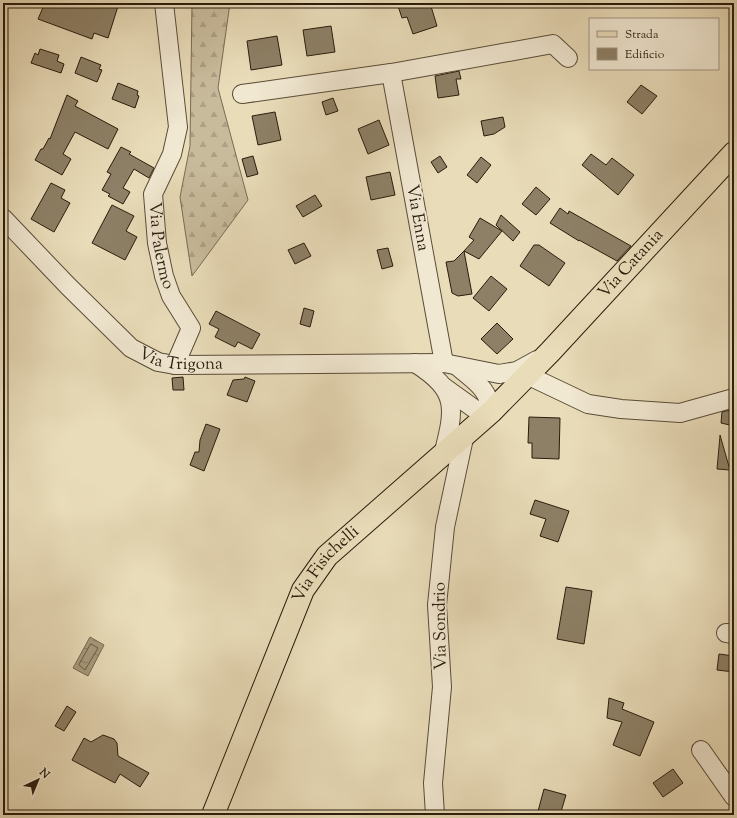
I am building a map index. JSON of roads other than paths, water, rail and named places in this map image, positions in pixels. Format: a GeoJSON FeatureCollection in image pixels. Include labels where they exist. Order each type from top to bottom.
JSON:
{"type":"FeatureCollection","features":[{"type":"Feature","properties":{"kind":"main road","name":"Via Catania"},"geometry":{"type":"LineString","coordinates":[[527,375],[734,153]]}},
{"type":"Feature","properties":{"kind":"main road","name":"Via Fisichelli"},"geometry":{"type":"LineString","coordinates":[[213,815],[303,590],[314,573],[327,556],[464,438],[527,375]]}},
{"type":"Feature","properties":{"kind":"street","name":"Via Palermo"},"geometry":{"type":"LineString","coordinates":[[164,3],[178,128],[172,154],[153,194],[157,243],[164,276],[171,296],[191,328],[175,365]]}},
{"type":"Feature","properties":{"kind":"street"},"geometry":{"type":"LineString","coordinates":[[242,94],[391,73],[553,44],[568,58]]}},
{"type":"Feature","properties":{"kind":"street","name":"Via Enna"},"geometry":{"type":"LineString","coordinates":[[391,73],[449,364]]}},
{"type":"Feature","properties":{"kind":"street","name":"Via Trigona"},"geometry":{"type":"LineString","coordinates":[[3,218],[68,286],[131,348],[158,362],[175,365],[449,364],[499,374],[516,371],[550,352]]}},
{"type":"Feature","properties":{"kind":"street"},"geometry":{"type":"LineString","coordinates":[[415,363],[432,374],[444,387],[476,410],[491,412],[490,400],[484,390],[449,364]]}},
{"type":"Feature","properties":{"kind":"street"},"geometry":{"type":"LineString","coordinates":[[527,375],[588,404],[620,409],[680,413],[734,398]]}},
{"type":"Feature","properties":{"kind":"street"},"geometry":{"type":"LineString","coordinates":[[443,455],[451,421],[451,404],[444,387]]}},
{"type":"Feature","properties":{"kind":"street","name":"Via Sondrio"},"geometry":{"type":"LineString","coordinates":[[435,815],[433,783],[442,687],[437,605],[445,527],[464,438]]}},
{"type":"Feature","properties":{"kind":"street"},"geometry":{"type":"LineString","coordinates":[[701,750],[734,797]]}},
{"type":"Feature","properties":{"kind":"water"},"geometry":{"type":"Polygon","coordinates":[[[90,637],[104,645],[88,676],[73,668],[90,637]]]}}]}
